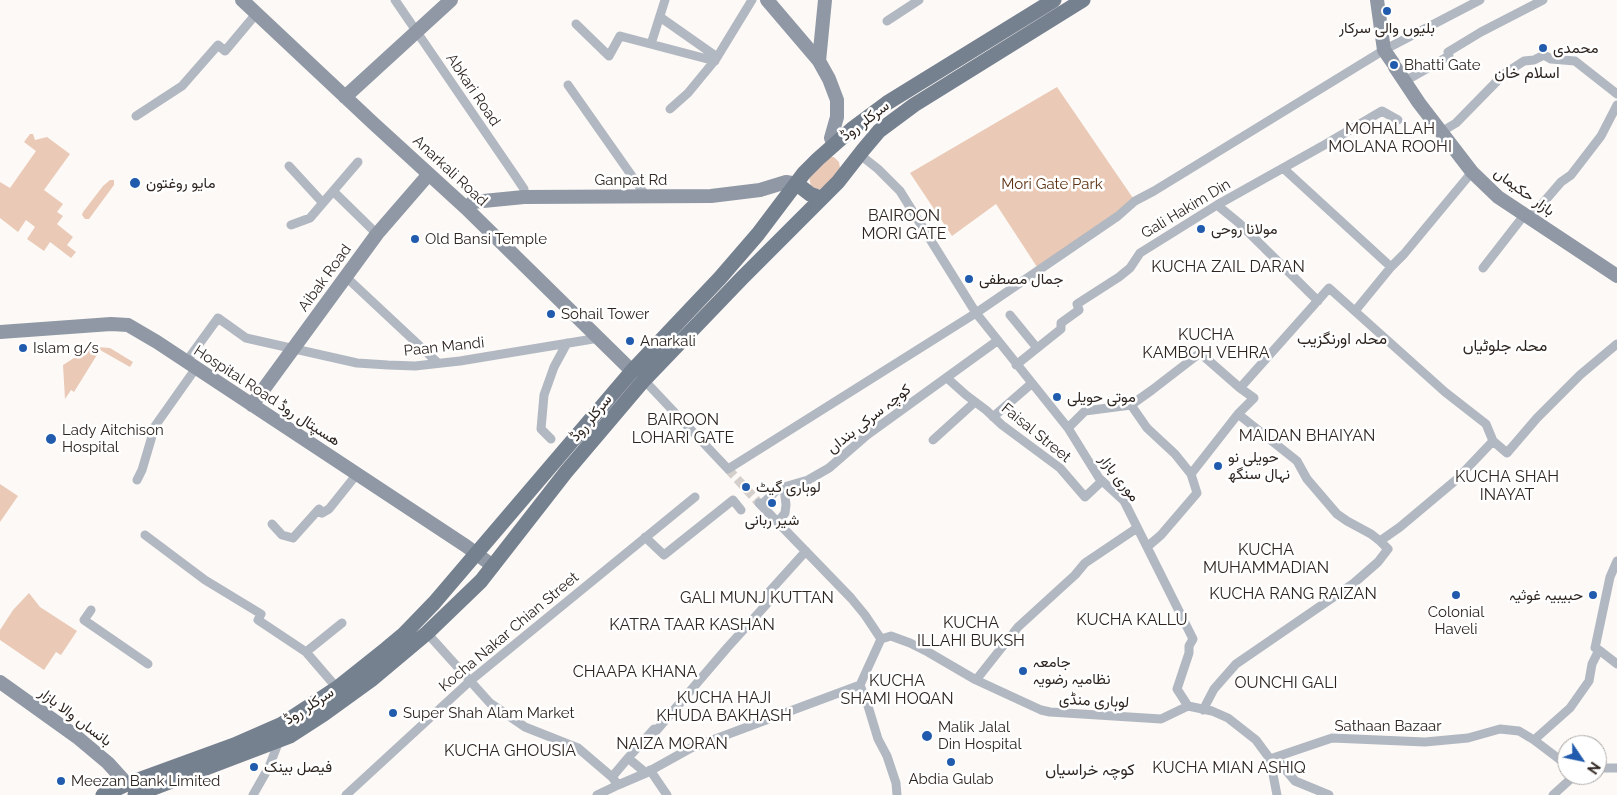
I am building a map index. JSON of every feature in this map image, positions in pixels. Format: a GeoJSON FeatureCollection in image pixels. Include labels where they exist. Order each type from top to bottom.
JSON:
{"type":"FeatureCollection","features":[{"type":"Feature","properties":{"kind":"main road","name":"سرکلر روڈ"},"geometry":{"type":"LineString","coordinates":[[135,792],[266,732],[289,719],[337,688],[404,634],[476,554],[632,371],[720,278],[818,159],[834,144],[887,103],[1054,0]]}},
{"type":"Feature","properties":{"kind":"main road","name":"سرکلر روڈ"},"geometry":{"type":"LineString","coordinates":[[103,795],[135,792],[279,741],[303,728],[371,680],[427,633],[493,566],[561,479],[644,380],[838,182],[879,131],[899,115],[974,66],[1083,0]]}},
{"type":"Feature","properties":{"kind":"main road"},"geometry":{"type":"LineString","coordinates":[[834,144],[856,158]]}},
{"type":"Feature","properties":{"kind":"main road"},"geometry":{"type":"LineString","coordinates":[[796,184],[810,194],[821,198]]}},
{"type":"Feature","properties":{"kind":"main road"},"geometry":{"type":"LineString","coordinates":[[451,582],[466,595]]}},
{"type":"Feature","properties":{"kind":"street","name":"Anarkali Road"},"geometry":{"type":"LineString","coordinates":[[242,0],[466,208],[632,371]]}},
{"type":"Feature","properties":{"kind":"street","name":"Abkari Road"},"geometry":{"type":"LineString","coordinates":[[395,0],[524,189],[524,197]]}},
{"type":"Feature","properties":{"kind":"street"},"geometry":{"type":"LineString","coordinates":[[345,97],[451,0]]}},
{"type":"Feature","properties":{"kind":"street"},"geometry":{"type":"LineString","coordinates":[[651,44],[665,0]]}},
{"type":"Feature","properties":{"kind":"street"},"geometry":{"type":"LineString","coordinates":[[670,110],[688,93],[716,59],[752,0]]}},
{"type":"Feature","properties":{"kind":"street"},"geometry":{"type":"LineString","coordinates":[[767,0],[819,61],[829,79],[837,100],[837,117],[831,138],[834,144]]}},
{"type":"Feature","properties":{"kind":"street"},"geometry":{"type":"LineString","coordinates":[[819,61],[825,0]]}},
{"type":"Feature","properties":{"kind":"street"},"geometry":{"type":"LineString","coordinates":[[887,21],[919,0]]}},
{"type":"Feature","properties":{"kind":"street"},"geometry":{"type":"LineString","coordinates":[[1377,0],[1384,50]]}},
{"type":"Feature","properties":{"kind":"street"},"geometry":{"type":"LineString","coordinates":[[644,380],[728,469],[976,313],[1118,216],[1135,201],[1384,50],[1480,0]]}},
{"type":"Feature","properties":{"kind":"street"},"geometry":{"type":"LineString","coordinates":[[1405,81],[1450,56],[1448,52],[1482,32],[1543,0]]}},
{"type":"Feature","properties":{"kind":"street"},"geometry":{"type":"LineString","coordinates":[[136,116],[182,86],[218,45],[225,51],[256,14]]}},
{"type":"Feature","properties":{"kind":"street"},"geometry":{"type":"LineString","coordinates":[[660,17],[716,59]]}},
{"type":"Feature","properties":{"kind":"street"},"geometry":{"type":"LineString","coordinates":[[576,24],[609,56],[620,36],[716,59]]}},
{"type":"Feature","properties":{"kind":"street","name":"بازار حکیماں"},"geometry":{"type":"LineString","coordinates":[[1384,50],[1441,132],[1472,172],[1498,197],[1617,276]]}},
{"type":"Feature","properties":{"kind":"street"},"geometry":{"type":"LineString","coordinates":[[1441,132],[1456,123],[1507,72],[1524,61],[1534,60],[1544,55],[1552,59],[1575,62],[1617,94]]}},
{"type":"Feature","properties":{"kind":"street"},"geometry":{"type":"LineString","coordinates":[[568,85],[646,196]]}},
{"type":"Feature","properties":{"kind":"street"},"geometry":{"type":"LineString","coordinates":[[1483,268],[1527,216],[1561,182],[1571,176],[1601,136],[1617,105]]}},
{"type":"Feature","properties":{"kind":"street","name":"Gali Hakim Din"},"geometry":{"type":"LineString","coordinates":[[1016,365],[1061,329],[1061,322],[1079,310],[1077,304],[1130,268],[1140,253],[1217,205],[1382,111],[1398,120]]}},
{"type":"Feature","properties":{"kind":"street","name":"موری بازار"},"geometry":{"type":"LineString","coordinates":[[856,158],[887,176],[900,191],[976,313],[1068,428],[1102,481],[1124,501],[1193,639],[1189,646],[1189,652],[1177,689],[1188,706]]}},
{"type":"Feature","properties":{"kind":"street"},"geometry":{"type":"LineString","coordinates":[[291,226],[310,218],[358,162]]}},
{"type":"Feature","properties":{"kind":"street"},"geometry":{"type":"LineString","coordinates":[[289,166],[323,203]]}},
{"type":"Feature","properties":{"kind":"street"},"geometry":{"type":"LineString","coordinates":[[1283,168],[1390,267]]}},
{"type":"Feature","properties":{"kind":"street"},"geometry":{"type":"LineString","coordinates":[[1355,311],[1390,267],[1404,254],[1472,172]]}},
{"type":"Feature","properties":{"kind":"street","name":"Aibak Road"},"geometry":{"type":"LineString","coordinates":[[252,405],[377,234],[429,174]]}},
{"type":"Feature","properties":{"kind":"street","name":"Ganpat Rd"},"geometry":{"type":"LineString","coordinates":[[466,208],[473,202],[524,197],[711,196],[760,190],[786,182],[796,184]]}},
{"type":"Feature","properties":{"kind":"street"},"geometry":{"type":"LineString","coordinates":[[333,191],[377,234]]}},
{"type":"Feature","properties":{"kind":"street"},"geometry":{"type":"LineString","coordinates":[[1217,205],[1239,223],[1318,301]]}},
{"type":"Feature","properties":{"kind":"street"},"geometry":{"type":"LineString","coordinates":[[346,277],[438,363]]}},
{"type":"Feature","properties":{"kind":"street"},"geometry":{"type":"LineString","coordinates":[[1240,388],[1329,288],[1445,392],[1486,424],[1493,441],[1506,454],[1537,418],[1580,375],[1617,344]]}},
{"type":"Feature","properties":{"kind":"street"},"geometry":{"type":"LineString","coordinates":[[1010,315],[1037,348]]}},
{"type":"Feature","properties":{"kind":"street","name":"Paan Mandi"},"geometry":{"type":"LineString","coordinates":[[191,365],[218,318],[246,338],[292,350],[357,363],[415,366],[599,338]]}},
{"type":"Feature","properties":{"kind":"street","name":"Hospital Road ھسپتال روڈ"},"geometry":{"type":"LineString","coordinates":[[0,332],[111,324],[128,326],[357,474],[493,566]]}},
{"type":"Feature","properties":{"kind":"street","name":"کوچہ سرکی بنداں"},"geometry":{"type":"LineString","coordinates":[[784,487],[808,480],[829,468],[867,435],[997,341]]}},
{"type":"Feature","properties":{"kind":"street"},"geometry":{"type":"LineString","coordinates":[[551,439],[541,429],[544,395],[554,367],[567,344]]}},
{"type":"Feature","properties":{"kind":"street"},"geometry":{"type":"LineString","coordinates":[[1068,428],[1085,411],[1131,405],[1200,352],[1254,398],[1238,414],[1191,474]]}},
{"type":"Feature","properties":{"kind":"street"},"geometry":{"type":"LineString","coordinates":[[137,480],[142,470],[155,426],[191,365]]}},
{"type":"Feature","properties":{"kind":"street","name":"Faisal Street"},"geometry":{"type":"LineString","coordinates":[[947,378],[993,417],[1060,468],[1085,497],[1102,481]]}},
{"type":"Feature","properties":{"kind":"street"},"geometry":{"type":"LineString","coordinates":[[993,417],[1031,384]]}},
{"type":"Feature","properties":{"kind":"street"},"geometry":{"type":"LineString","coordinates":[[933,440],[975,402]]}},
{"type":"Feature","properties":{"kind":"street"},"geometry":{"type":"LineString","coordinates":[[1131,405],[1147,428],[1175,454],[1191,474],[1197,493],[1162,535],[1147,547]]}},
{"type":"Feature","properties":{"kind":"street"},"geometry":{"type":"LineString","coordinates":[[1203,710],[1214,690],[1236,664],[1354,583],[1378,562],[1388,549],[1371,534],[1338,514],[1307,480],[1297,461],[1238,414]]}},
{"type":"Feature","properties":{"kind":"street"},"geometry":{"type":"LineString","coordinates":[[1380,541],[1400,527],[1456,480],[1493,441]]}},
{"type":"Feature","properties":{"kind":"street"},"geometry":{"type":"LineString","coordinates":[[272,524],[282,535],[293,538],[318,509],[322,513],[329,509],[357,474]]}},
{"type":"Feature","properties":{"kind":"street"},"geometry":{"type":"LineString","coordinates":[[597,795],[648,772],[691,748],[860,685],[882,639],[851,598],[760,504],[784,487],[785,513],[778,522]]}},
{"type":"Feature","properties":{"kind":"street","name":"Kocha Nakar Chian Street"},"geometry":{"type":"LineString","coordinates":[[346,795],[470,681],[695,497]]}},
{"type":"Feature","properties":{"kind":"street"},"geometry":{"type":"LineString","coordinates":[[645,538],[664,555],[733,500],[741,510]]}},
{"type":"Feature","properties":{"kind":"street"},"geometry":{"type":"LineString","coordinates":[[976,680],[1018,627],[1075,575],[1085,563],[1137,528]]}},
{"type":"Feature","properties":{"kind":"street"},"geometry":{"type":"LineString","coordinates":[[145,535],[205,580],[261,614],[258,620],[306,652],[337,688]]}},
{"type":"Feature","properties":{"kind":"street"},"geometry":{"type":"LineString","coordinates":[[612,777],[654,729],[656,731],[773,597],[769,592],[806,551]]}},
{"type":"Feature","properties":{"kind":"street"},"geometry":{"type":"LineString","coordinates":[[1617,561],[1610,577],[1595,648],[1617,664]]}},
{"type":"Feature","properties":{"kind":"street"},"geometry":{"type":"LineString","coordinates":[[91,610],[84,620],[148,664]]}},
{"type":"Feature","properties":{"kind":"street"},"geometry":{"type":"LineString","coordinates":[[306,652],[342,623]]}},
{"type":"Feature","properties":{"kind":"street"},"geometry":{"type":"LineString","coordinates":[[427,633],[490,703],[525,727],[578,748],[612,777],[618,785]]}},
{"type":"Feature","properties":{"kind":"street","name":"لوہاری منڈی"},"geometry":{"type":"LineString","coordinates":[[882,639],[891,636],[910,643],[976,680],[1041,710],[1050,712],[1161,719],[1188,706]]}},
{"type":"Feature","properties":{"kind":"street"},"geometry":{"type":"LineString","coordinates":[[1534,740],[1570,708],[1589,681],[1592,664],[1599,650]]}},
{"type":"Feature","properties":{"kind":"street","name":"بانساں والا بازار"},"geometry":{"type":"LineString","coordinates":[[0,682],[77,737],[108,763],[135,792]]}},
{"type":"Feature","properties":{"kind":"street"},"geometry":{"type":"LineString","coordinates":[[860,685],[878,739],[887,756],[896,783],[896,795]]}},
{"type":"Feature","properties":{"kind":"street"},"geometry":{"type":"LineString","coordinates":[[1188,706],[1212,711],[1228,718],[1256,740],[1270,759],[1274,794]]}},
{"type":"Feature","properties":{"kind":"street","name":"Sathaan Bazaar"},"geometry":{"type":"LineString","coordinates":[[1270,759],[1332,738],[1425,742],[1468,738],[1500,729],[1519,731],[1557,757]]}},
{"type":"Feature","properties":{"kind":"street"},"geometry":{"type":"LineString","coordinates":[[253,795],[269,767],[279,741]]}},
{"type":"Feature","properties":{"kind":"street"},"geometry":{"type":"LineString","coordinates":[[628,758],[648,772],[667,795]]}},
{"type":"Feature","properties":{"kind":"street"},"geometry":{"type":"LineString","coordinates":[[1270,759],[1280,763],[1295,780],[1329,795]]}},
{"type":"Feature","properties":{"kind":"street"},"geometry":{"type":"LineString","coordinates":[[1553,795],[1564,785]]}},
{"type":"Feature","properties":{"kind":"green space","name":"Mori Gate Park"},"geometry":{"type":"Polygon","coordinates":[[[1057,87],[1135,201],[1039,270],[996,204],[952,236],[910,173],[1057,87]]]}},
{"type":"Feature","properties":{"kind":"green space"},"geometry":{"type":"Polygon","coordinates":[[[30,134],[33,134],[35,140],[47,137],[70,154],[44,190],[63,204],[57,212],[63,216],[57,224],[73,237],[67,245],[76,252],[71,258],[50,242],[44,251],[27,239],[35,227],[26,220],[18,232],[0,218],[0,182],[10,188],[36,151],[24,142],[30,134]]]}},
{"type":"Feature","properties":{"kind":"green space"},"geometry":{"type":"Polygon","coordinates":[[[830,157],[834,157],[839,162],[839,173],[820,189],[811,186],[809,177],[830,157]]]}},
{"type":"Feature","properties":{"kind":"green space"},"geometry":{"type":"Polygon","coordinates":[[[110,180],[114,180],[114,185],[89,219],[85,219],[82,215],[83,212],[110,180]]]}},
{"type":"Feature","properties":{"kind":"green space"},"geometry":{"type":"Polygon","coordinates":[[[97,347],[110,348],[133,362],[130,367],[100,350],[74,392],[71,390],[65,399],[63,365],[85,351],[97,347]]]}},
{"type":"Feature","properties":{"kind":"green space"},"geometry":{"type":"Polygon","coordinates":[[[0,484],[18,496],[0,522],[0,484]]]}},
{"type":"Feature","properties":{"kind":"green space"},"geometry":{"type":"Polygon","coordinates":[[[29,593],[40,607],[77,631],[61,655],[56,652],[44,670],[0,640],[0,630],[13,610],[29,593]]]}},
{"type":"Feature","properties":{"kind":"tunnel"},"geometry":{"type":"LineString","coordinates":[[728,469],[759,503]]}},
{"type":"Feature","properties":{"kind":"place","name":"بلیوں والی سرکار"},"geometry":{"type":"Point","coordinates":[1387,11]}},
{"type":"Feature","properties":{"kind":"place","name":"محمدی"},"geometry":{"type":"Point","coordinates":[1543,48]}},
{"type":"Feature","properties":{"kind":"place","name":"Bhatti Gate"},"geometry":{"type":"Point","coordinates":[1394,65]}},
{"type":"Feature","properties":{"kind":"place","name":"مایو روغتون"},"geometry":{"type":"Point","coordinates":[135,183]}},
{"type":"Feature","properties":{"kind":"place","name":"مولانا روحی"},"geometry":{"type":"Point","coordinates":[1201,229]}},
{"type":"Feature","properties":{"kind":"place","name":"Old Bansi Temple"},"geometry":{"type":"Point","coordinates":[415,239]}},
{"type":"Feature","properties":{"kind":"place","name":"جمال مصطفی"},"geometry":{"type":"Point","coordinates":[969,279]}},
{"type":"Feature","properties":{"kind":"place","name":"Sohail Tower"},"geometry":{"type":"Point","coordinates":[551,314]}},
{"type":"Feature","properties":{"kind":"place","name":"Anarkali"},"geometry":{"type":"Point","coordinates":[630,341]}},
{"type":"Feature","properties":{"kind":"place","name":"Islam g/s"},"geometry":{"type":"Point","coordinates":[23,348]}},
{"type":"Feature","properties":{"kind":"place","name":"موتی حویلی"},"geometry":{"type":"Point","coordinates":[1057,397]}},
{"type":"Feature","properties":{"kind":"place","name":"Lady Aitchison Hospital"},"geometry":{"type":"Point","coordinates":[51,439]}},
{"type":"Feature","properties":{"kind":"place","name":"حویلی نو نہال سنگھ"},"geometry":{"type":"Point","coordinates":[1218,466]}},
{"type":"Feature","properties":{"kind":"place","name":"لوہاری گیٹ"},"geometry":{"type":"Point","coordinates":[746,487]}},
{"type":"Feature","properties":{"kind":"place","name":"شیر ربانی"},"geometry":{"type":"Point","coordinates":[772,503]}},
{"type":"Feature","properties":{"kind":"place","name":"Colonial Haveli"},"geometry":{"type":"Point","coordinates":[1456,595]}},
{"type":"Feature","properties":{"kind":"place","name":"حبیبیہ غوثیہ"},"geometry":{"type":"Point","coordinates":[1593,595]}},
{"type":"Feature","properties":{"kind":"place","name":"جامعہ نظامیہ رضویہ"},"geometry":{"type":"Point","coordinates":[1023,671]}},
{"type":"Feature","properties":{"kind":"place","name":"Super Shah Alam Market"},"geometry":{"type":"Point","coordinates":[393,713]}},
{"type":"Feature","properties":{"kind":"place","name":"Malik Jalal Din Hospital"},"geometry":{"type":"Point","coordinates":[927,736]}},
{"type":"Feature","properties":{"kind":"place","name":"Abdia Gulab"},"geometry":{"type":"Point","coordinates":[951,762]}},
{"type":"Feature","properties":{"kind":"place","name":"فیصل بینک"},"geometry":{"type":"Point","coordinates":[254,767]}},
{"type":"Feature","properties":{"kind":"place","name":"Meezan Bank Limited"},"geometry":{"type":"Point","coordinates":[61,781]}},
{"type":"Feature","properties":{"kind":"district","name":"اسلام خان"},"geometry":{"type":"Point","coordinates":[1527,73]}},
{"type":"Feature","properties":{"kind":"district","name":"MOHALLAH MOLANA ROOHI"},"geometry":{"type":"Point","coordinates":[1390,138]}},
{"type":"Feature","properties":{"kind":"district","name":"BAIROON MORI GATE"},"geometry":{"type":"Point","coordinates":[904,225]}},
{"type":"Feature","properties":{"kind":"district","name":"KUCHA ZAIL DARAN"},"geometry":{"type":"Point","coordinates":[1228,267]}},
{"type":"Feature","properties":{"kind":"district","name":"محلہ اورنگزیب"},"geometry":{"type":"Point","coordinates":[1342,339]}},
{"type":"Feature","properties":{"kind":"district","name":"KUCHA KAMBOH VEHRA"},"geometry":{"type":"Point","coordinates":[1206,344]}},
{"type":"Feature","properties":{"kind":"district","name":"محلہ جلوٹیاں"},"geometry":{"type":"Point","coordinates":[1505,346]}},
{"type":"Feature","properties":{"kind":"district","name":"BAIROON LOHARI GATE"},"geometry":{"type":"Point","coordinates":[683,429]}},
{"type":"Feature","properties":{"kind":"district","name":"MAIDAN BHAIYAN"},"geometry":{"type":"Point","coordinates":[1307,436]}},
{"type":"Feature","properties":{"kind":"district","name":"KUCHA SHAH INAYAT"},"geometry":{"type":"Point","coordinates":[1507,486]}},
{"type":"Feature","properties":{"kind":"district","name":"KUCHA MUHAMMADIAN"},"geometry":{"type":"Point","coordinates":[1266,559]}},
{"type":"Feature","properties":{"kind":"district","name":"KUCHA RANG RAIZAN"},"geometry":{"type":"Point","coordinates":[1293,594]}},
{"type":"Feature","properties":{"kind":"district","name":"GALI MUNJ KUTTAN"},"geometry":{"type":"Point","coordinates":[757,598]}},
{"type":"Feature","properties":{"kind":"district","name":"KUCHA KALLU"},"geometry":{"type":"Point","coordinates":[1132,620]}},
{"type":"Feature","properties":{"kind":"district","name":"KATRA TAAR KASHAN"},"geometry":{"type":"Point","coordinates":[692,625]}},
{"type":"Feature","properties":{"kind":"district","name":"KUCHA ILLAHI BUKSH"},"geometry":{"type":"Point","coordinates":[971,632]}},
{"type":"Feature","properties":{"kind":"district","name":"CHAAPA KHANA"},"geometry":{"type":"Point","coordinates":[635,672]}},
{"type":"Feature","properties":{"kind":"district","name":"OUNCHI GALI"},"geometry":{"type":"Point","coordinates":[1286,683]}},
{"type":"Feature","properties":{"kind":"district","name":"KUCHA SHAMI HOQAN"},"geometry":{"type":"Point","coordinates":[897,690]}},
{"type":"Feature","properties":{"kind":"district","name":"KUCHA HAJI KHUDA BAKHASH"},"geometry":{"type":"Point","coordinates":[724,707]}},
{"type":"Feature","properties":{"kind":"district","name":"NAIZA MORAN"},"geometry":{"type":"Point","coordinates":[672,744]}},
{"type":"Feature","properties":{"kind":"district","name":"KUCHA GHOUSIA"},"geometry":{"type":"Point","coordinates":[510,751]}},
{"type":"Feature","properties":{"kind":"district","name":"KUCHA MIAN ASHIQ"},"geometry":{"type":"Point","coordinates":[1229,768]}},
{"type":"Feature","properties":{"kind":"district","name":"کوچہ خراسیاں"},"geometry":{"type":"Point","coordinates":[1090,770]}}]}
